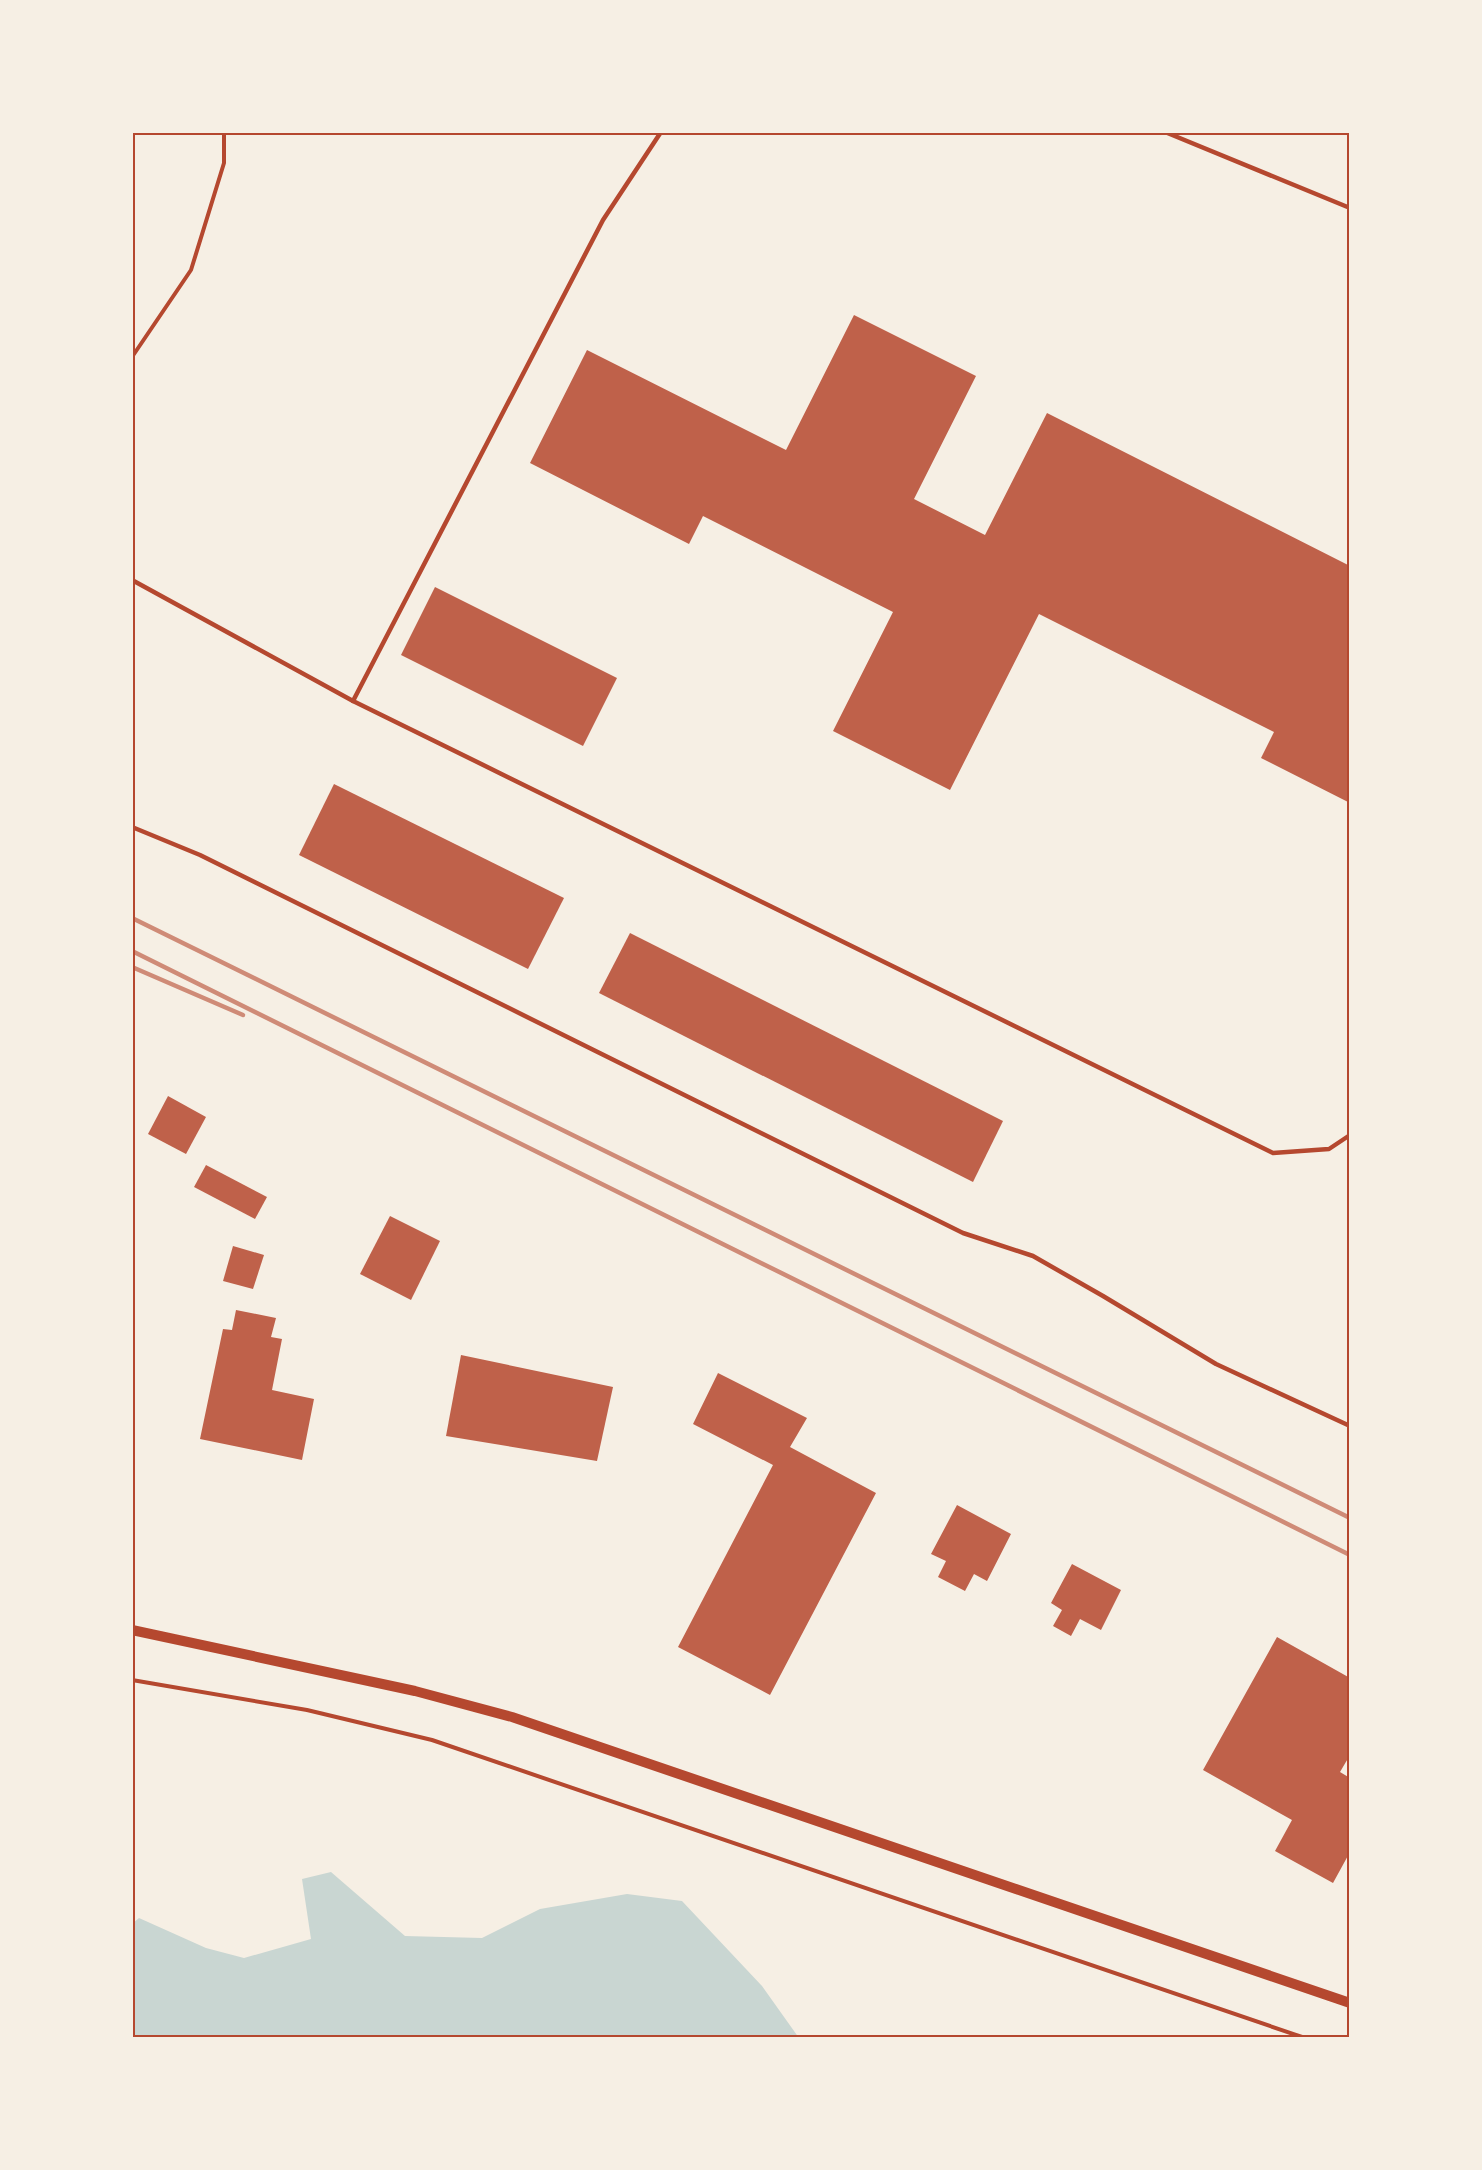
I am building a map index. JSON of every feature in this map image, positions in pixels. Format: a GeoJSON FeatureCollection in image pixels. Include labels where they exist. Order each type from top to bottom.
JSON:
{"type":"FeatureCollection","features":[{"type":"Feature","properties":{"kind":"street"},"geometry":{"type":"LineString","coordinates":[[132,1630],[415,1691],[512,1717],[1350,2003]]}},
{"type":"Feature","properties":{"kind":"lane"},"geometry":{"type":"LineString","coordinates":[[353,701],[603,220],[661,132]]}},
{"type":"Feature","properties":{"kind":"lane"},"geometry":{"type":"LineString","coordinates":[[1165,132],[1350,208]]}},
{"type":"Feature","properties":{"kind":"lane"},"geometry":{"type":"LineString","coordinates":[[132,580],[353,701],[1273,1153],[1329,1149],[1350,1135]]}},
{"type":"Feature","properties":{"kind":"lane"},"geometry":{"type":"LineString","coordinates":[[132,827],[200,855],[963,1233],[1033,1256],[1216,1364],[1350,1426]]}},
{"type":"Feature","properties":{"kind":"path"},"geometry":{"type":"LineString","coordinates":[[132,357],[191,270],[224,163],[224,132]]}},
{"type":"Feature","properties":{"kind":"path"},"geometry":{"type":"LineString","coordinates":[[132,1680],[307,1710],[432,1740],[1305,2038]]}},
{"type":"Feature","properties":{"kind":"shaded area"},"geometry":{"type":"Polygon","coordinates":[[[331,1872],[405,1936],[482,1938],[540,1909],[627,1894],[682,1901],[762,1986],[799,2038],[132,2038],[132,1924],[139,1918],[206,1948],[244,1958],[311,1939],[302,1879],[331,1872]]]}},
{"type":"Feature","properties":{"kind":"building"},"geometry":{"type":"Polygon","coordinates":[[[854,315],[976,376],[914,499],[985,535],[1047,413],[1350,566],[1350,803],[1261,758],[1274,732],[1039,614],[950,790],[833,731],[893,612],[703,516],[689,544],[530,463],[587,350],[786,450],[854,315]]]}},
{"type":"Feature","properties":{"kind":"building"},"geometry":{"type":"Polygon","coordinates":[[[435,587],[617,678],[583,746],[401,655],[435,587]]]}},
{"type":"Feature","properties":{"kind":"building"},"geometry":{"type":"Polygon","coordinates":[[[334,784],[564,898],[528,969],[299,855],[334,784]]]}},
{"type":"Feature","properties":{"kind":"building"},"geometry":{"type":"Polygon","coordinates":[[[630,933],[1003,1121],[973,1182],[599,993],[630,933]]]}},
{"type":"Feature","properties":{"kind":"building"},"geometry":{"type":"Polygon","coordinates":[[[168,1096],[206,1117],[186,1154],[148,1134],[168,1096]]]}},
{"type":"Feature","properties":{"kind":"building"},"geometry":{"type":"Polygon","coordinates":[[[206,1165],[267,1197],[255,1219],[194,1187],[206,1165]]]}},
{"type":"Feature","properties":{"kind":"building"},"geometry":{"type":"Polygon","coordinates":[[[390,1216],[440,1241],[411,1300],[360,1274],[390,1216]]]}},
{"type":"Feature","properties":{"kind":"building"},"geometry":{"type":"Polygon","coordinates":[[[233,1246],[264,1255],[253,1289],[223,1281],[233,1246]]]}},
{"type":"Feature","properties":{"kind":"building"},"geometry":{"type":"Polygon","coordinates":[[[236,1310],[276,1318],[271,1337],[282,1339],[272,1390],[314,1399],[302,1460],[200,1439],[223,1329],[232,1330],[236,1310]]]}},
{"type":"Feature","properties":{"kind":"building"},"geometry":{"type":"Polygon","coordinates":[[[461,1355],[613,1387],[597,1461],[446,1436],[461,1355]]]}},
{"type":"Feature","properties":{"kind":"building"},"geometry":{"type":"Polygon","coordinates":[[[718,1373],[807,1418],[790,1447],[876,1493],[770,1695],[678,1647],[773,1465],[693,1424],[718,1373]]]}},
{"type":"Feature","properties":{"kind":"building"},"geometry":{"type":"Polygon","coordinates":[[[957,1505],[1011,1534],[987,1581],[974,1574],[965,1591],[938,1577],[946,1561],[931,1554],[957,1505]]]}},
{"type":"Feature","properties":{"kind":"building"},"geometry":{"type":"Polygon","coordinates":[[[1072,1564],[1121,1590],[1101,1630],[1080,1619],[1071,1636],[1053,1626],[1062,1610],[1051,1603],[1072,1564]]]}},
{"type":"Feature","properties":{"kind":"building"},"geometry":{"type":"Polygon","coordinates":[[[1277,1637],[1350,1678],[1350,1755],[1340,1772],[1350,1778],[1350,1852],[1333,1883],[1275,1851],[1292,1820],[1203,1770],[1277,1637]]]}},
{"type":"Feature","properties":{"kind":"railway"},"geometry":{"type":"LineString","coordinates":[[132,918],[1350,1518]]}},
{"type":"Feature","properties":{"kind":"railway"},"geometry":{"type":"LineString","coordinates":[[132,951],[1350,1555]]}},
{"type":"Feature","properties":{"kind":"railway"},"geometry":{"type":"LineString","coordinates":[[132,967],[243,1015]]}}]}
